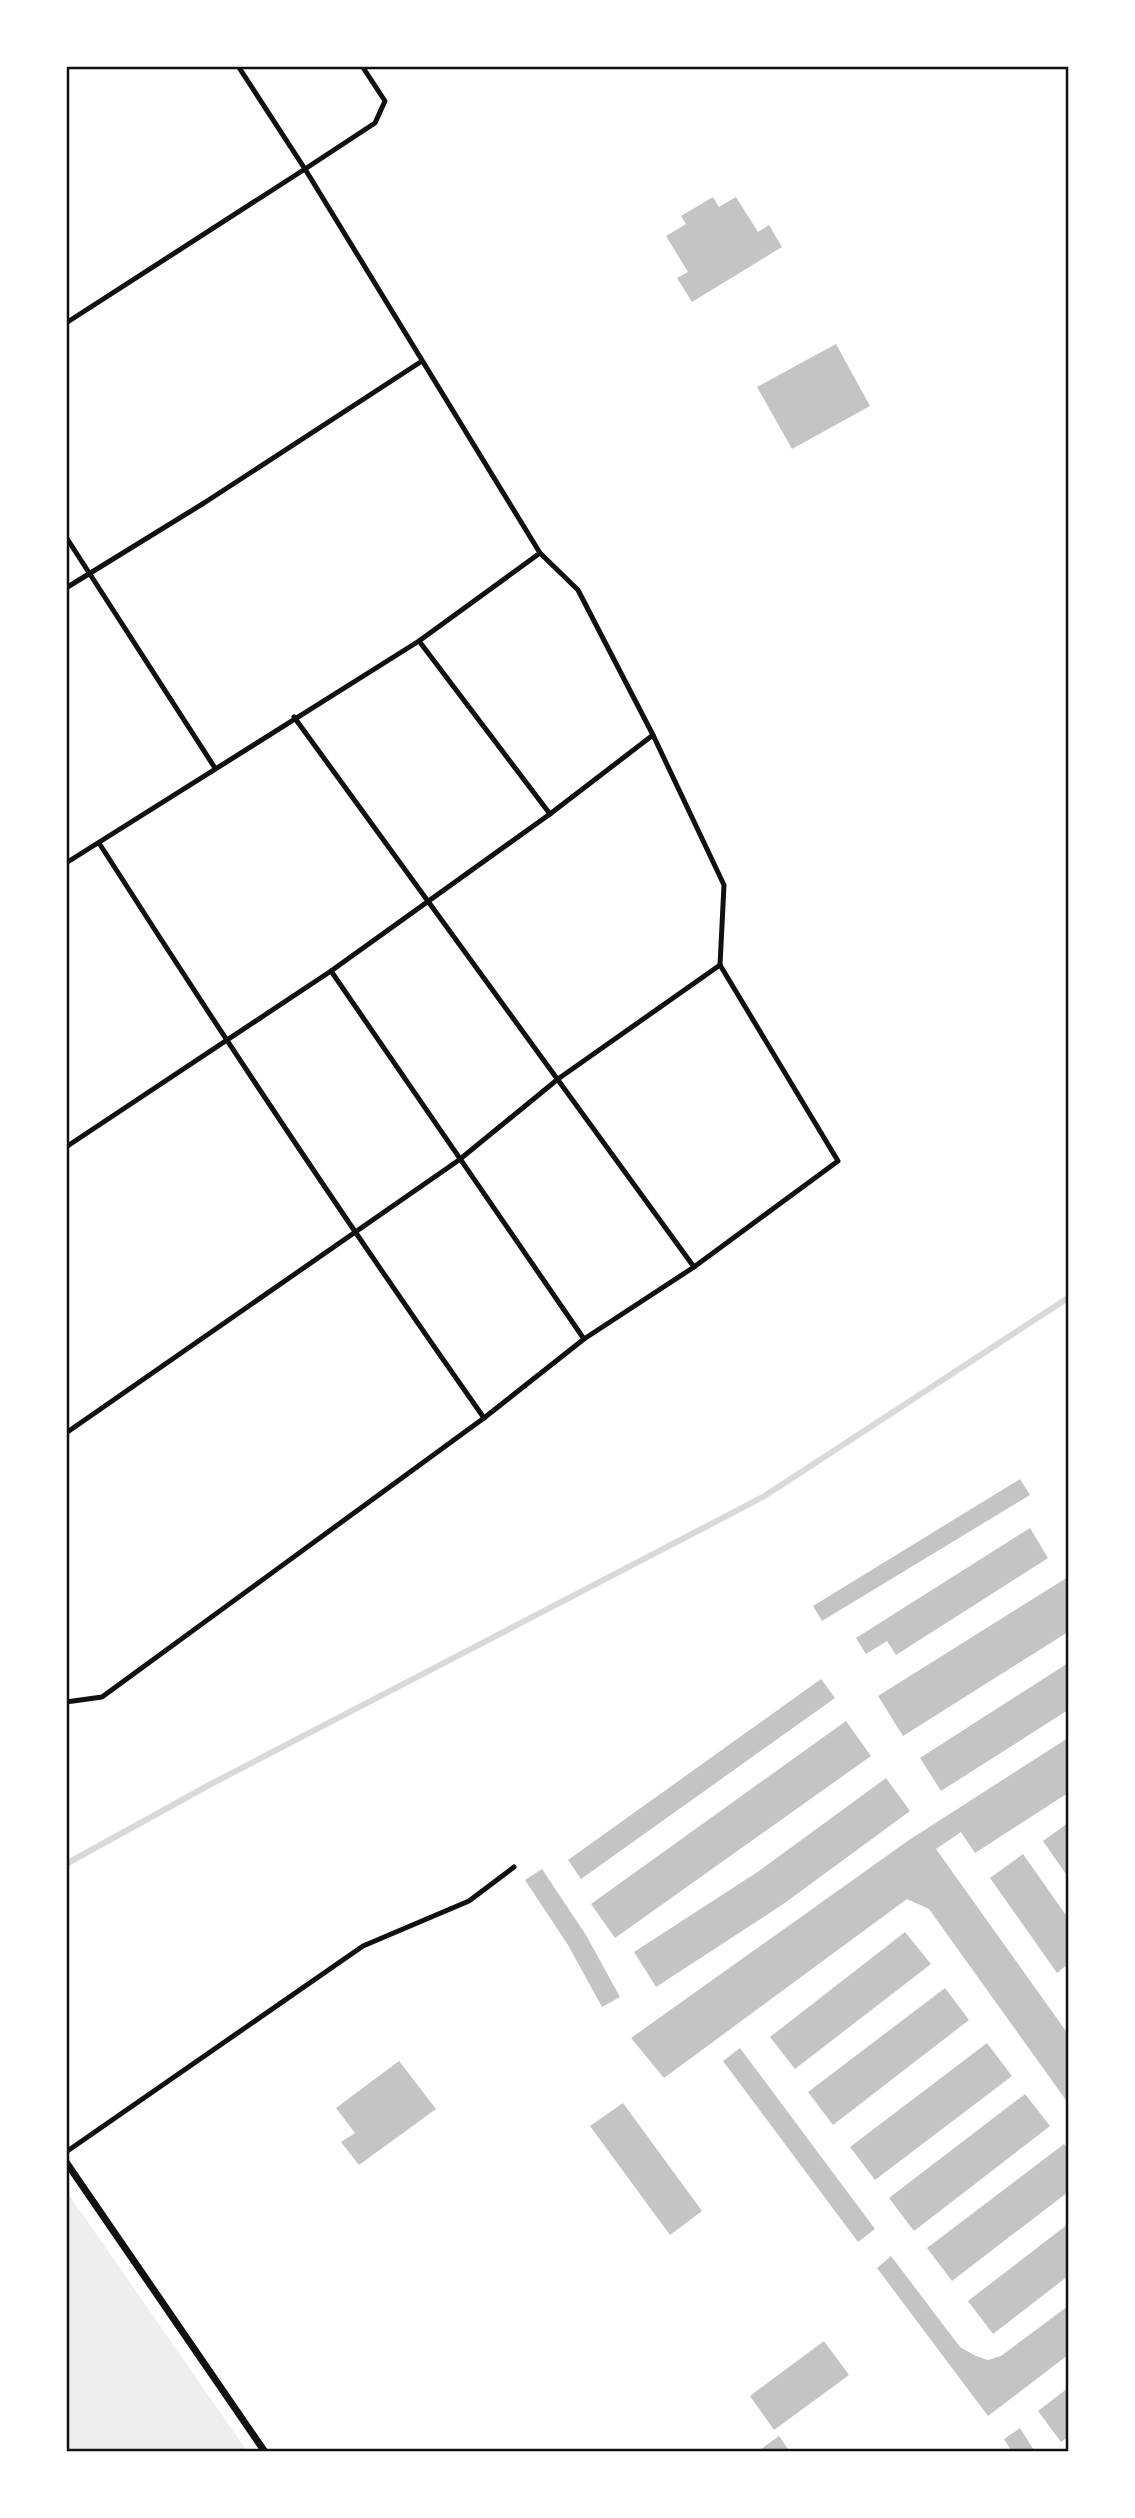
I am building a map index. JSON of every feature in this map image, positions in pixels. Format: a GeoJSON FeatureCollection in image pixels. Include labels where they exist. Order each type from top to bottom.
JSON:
{"type":"FeatureCollection","features":[{"type":"Feature","properties":{"kind":"street"},"geometry":{"type":"LineString","coordinates":[[66,2162],[265,2452]]}},
{"type":"Feature","properties":{"kind":"lane"},"geometry":{"type":"LineString","coordinates":[[66,1702],[102,1697],[484,1418],[584,1339],[694,1267],[838,1161],[720,965],[724,885],[653,735],[578,590],[540,553],[305,169],[238,66]]}},
{"type":"Feature","properties":{"kind":"lane"},"geometry":{"type":"LineString","coordinates":[[66,323],[375,123],[385,101],[362,66]]}},
{"type":"Feature","properties":{"kind":"lane"},"geometry":{"type":"LineString","coordinates":[[66,588],[216,496],[422,360]]}},
{"type":"Feature","properties":{"kind":"lane"},"geometry":{"type":"LineString","coordinates":[[66,537],[215,768]]}},
{"type":"Feature","properties":{"kind":"lane"},"geometry":{"type":"LineString","coordinates":[[66,863],[294,717],[419,641],[540,553]]}},
{"type":"Feature","properties":{"kind":"lane"},"geometry":{"type":"LineString","coordinates":[[419,641],[551,814]]}},
{"type":"Feature","properties":{"kind":"lane"},"geometry":{"type":"LineString","coordinates":[[294,717],[694,1267]]}},
{"type":"Feature","properties":{"kind":"lane"},"geometry":{"type":"LineString","coordinates":[[66,1147],[331,971],[551,814],[653,735]]}},
{"type":"Feature","properties":{"kind":"lane"},"geometry":{"type":"LineString","coordinates":[[99,843],[225,1041],[354,1233],[484,1418]]}},
{"type":"Feature","properties":{"kind":"lane"},"geometry":{"type":"LineString","coordinates":[[66,1433],[458,1160],[558,1079],[720,965]]}},
{"type":"Feature","properties":{"kind":"lane"},"geometry":{"type":"LineString","coordinates":[[331,971],[458,1160],[584,1339]]}},
{"type":"Feature","properties":{"kind":"lane"},"geometry":{"type":"LineString","coordinates":[[66,2152],[363,1947],[469,1901],[514,1867]]}},
{"type":"Feature","properties":{"kind":"shaded area"},"geometry":{"type":"Polygon","coordinates":[[[67,2192],[247,2451],[67,2451],[67,2192]]]}},
{"type":"Feature","properties":{"kind":"building"},"geometry":{"type":"Polygon","coordinates":[[[713,197],[719,207],[736,197],[758,232],[769,225],[782,247],[692,302],[677,278],[688,272],[666,236],[686,224],[681,216],[713,197]]]}},
{"type":"Feature","properties":{"kind":"building"},"geometry":{"type":"Polygon","coordinates":[[[836,344],[870,406],[792,449],[757,387],[836,344]]]}},
{"type":"Feature","properties":{"kind":"building"},"geometry":{"type":"Polygon","coordinates":[[[1020,1479],[1030,1495],[822,1621],[813,1606],[1020,1479]]]}},
{"type":"Feature","properties":{"kind":"building"},"geometry":{"type":"Polygon","coordinates":[[[1030,1528],[1048,1558],[896,1655],[887,1641],[866,1654],[856,1638],[1030,1528]]]}},
{"type":"Feature","properties":{"kind":"building"},"geometry":{"type":"Polygon","coordinates":[[[1068,1577],[1068,1632],[903,1736],[878,1696],[1068,1577]]]}},
{"type":"Feature","properties":{"kind":"building"},"geometry":{"type":"Polygon","coordinates":[[[1068,1663],[1068,1710],[941,1791],[920,1758],[1068,1663]]]}},
{"type":"Feature","properties":{"kind":"building"},"geometry":{"type":"Polygon","coordinates":[[[821,1679],[835,1698],[581,1879],[568,1860],[821,1679]]]}},
{"type":"Feature","properties":{"kind":"building"},"geometry":{"type":"Polygon","coordinates":[[[846,1721],[871,1756],[615,1938],[591,1904],[846,1721]]]}},
{"type":"Feature","properties":{"kind":"building"},"geometry":{"type":"Polygon","coordinates":[[[1068,1738],[1068,1793],[975,1853],[961,1832],[936,1849],[1068,2034],[1068,2103],[929,1909],[907,1899],[664,2078],[631,2038],[909,1840],[1068,1738]]]}},
{"type":"Feature","properties":{"kind":"building"},"geometry":{"type":"Polygon","coordinates":[[[886,1778],[910,1811],[782,1905],[656,1987],[634,1952],[759,1871],[886,1778]]]}},
{"type":"Feature","properties":{"kind":"building"},"geometry":{"type":"Polygon","coordinates":[[[1068,1823],[1068,1877],[1043,1841],[1068,1823]]]}},
{"type":"Feature","properties":{"kind":"building"},"geometry":{"type":"Polygon","coordinates":[[[1023,1854],[1068,1918],[1068,1964],[1057,1973],[990,1878],[1023,1854]]]}},
{"type":"Feature","properties":{"kind":"building"},"geometry":{"type":"Polygon","coordinates":[[[542,1869],[586,1935],[620,1997],[602,2007],[568,1945],[525,1880],[542,1869]]]}},
{"type":"Feature","properties":{"kind":"building"},"geometry":{"type":"Polygon","coordinates":[[[905,1932],[931,1964],[795,2069],[770,2037],[905,1932]]]}},
{"type":"Feature","properties":{"kind":"building"},"geometry":{"type":"Polygon","coordinates":[[[945,1988],[969,2020],[833,2125],[808,2092],[945,1988]]]}},
{"type":"Feature","properties":{"kind":"building"},"geometry":{"type":"Polygon","coordinates":[[[987,2043],[1012,2076],[875,2180],[850,2147],[987,2043]]]}},
{"type":"Feature","properties":{"kind":"building"},"geometry":{"type":"Polygon","coordinates":[[[740,2048],[875,2229],[858,2242],[723,2061],[740,2048]]]}},
{"type":"Feature","properties":{"kind":"building"},"geometry":{"type":"Polygon","coordinates":[[[399,2061],[436,2109],[359,2165],[341,2142],[355,2133],[336,2108],[399,2061]]]}},
{"type":"Feature","properties":{"kind":"building"},"geometry":{"type":"Polygon","coordinates":[[[1025,2094],[1050,2126],[914,2231],[889,2198],[1025,2094]]]}},
{"type":"Feature","properties":{"kind":"building"},"geometry":{"type":"Polygon","coordinates":[[[623,2103],[702,2211],[670,2235],[590,2126],[623,2103]]]}},
{"type":"Feature","properties":{"kind":"building"},"geometry":{"type":"Polygon","coordinates":[[[1064,2144],[1068,2150],[1068,2192],[952,2281],[927,2248],[1064,2144]]]}},
{"type":"Feature","properties":{"kind":"building"},"geometry":{"type":"Polygon","coordinates":[[[1068,2224],[1068,2276],[993,2334],[968,2301],[1068,2224]]]}},
{"type":"Feature","properties":{"kind":"building"},"geometry":{"type":"Polygon","coordinates":[[[891,2256],[960,2347],[976,2356],[988,2360],[1001,2356],[1068,2306],[1068,2355],[988,2416],[877,2268],[891,2256]]]}},
{"type":"Feature","properties":{"kind":"building"},"geometry":{"type":"Polygon","coordinates":[[[824,2341],[849,2375],[774,2430],[750,2396],[824,2341]]]}},
{"type":"Feature","properties":{"kind":"building"},"geometry":{"type":"Polygon","coordinates":[[[1068,2388],[1068,2437],[1061,2442],[1038,2411],[1068,2388]]]}},
{"type":"Feature","properties":{"kind":"building"},"geometry":{"type":"Polygon","coordinates":[[[1020,2428],[1035,2452],[1012,2452],[1004,2439],[1020,2428]]]}},
{"type":"Feature","properties":{"kind":"building"},"geometry":{"type":"Polygon","coordinates":[[[779,2436],[790,2452],[757,2452],[779,2436]]]}},
{"type":"Feature","properties":{"kind":"waterway"},"geometry":{"type":"LineString","coordinates":[[66,1864],[211,1784],[763,1497],[1068,1298]]}}]}
